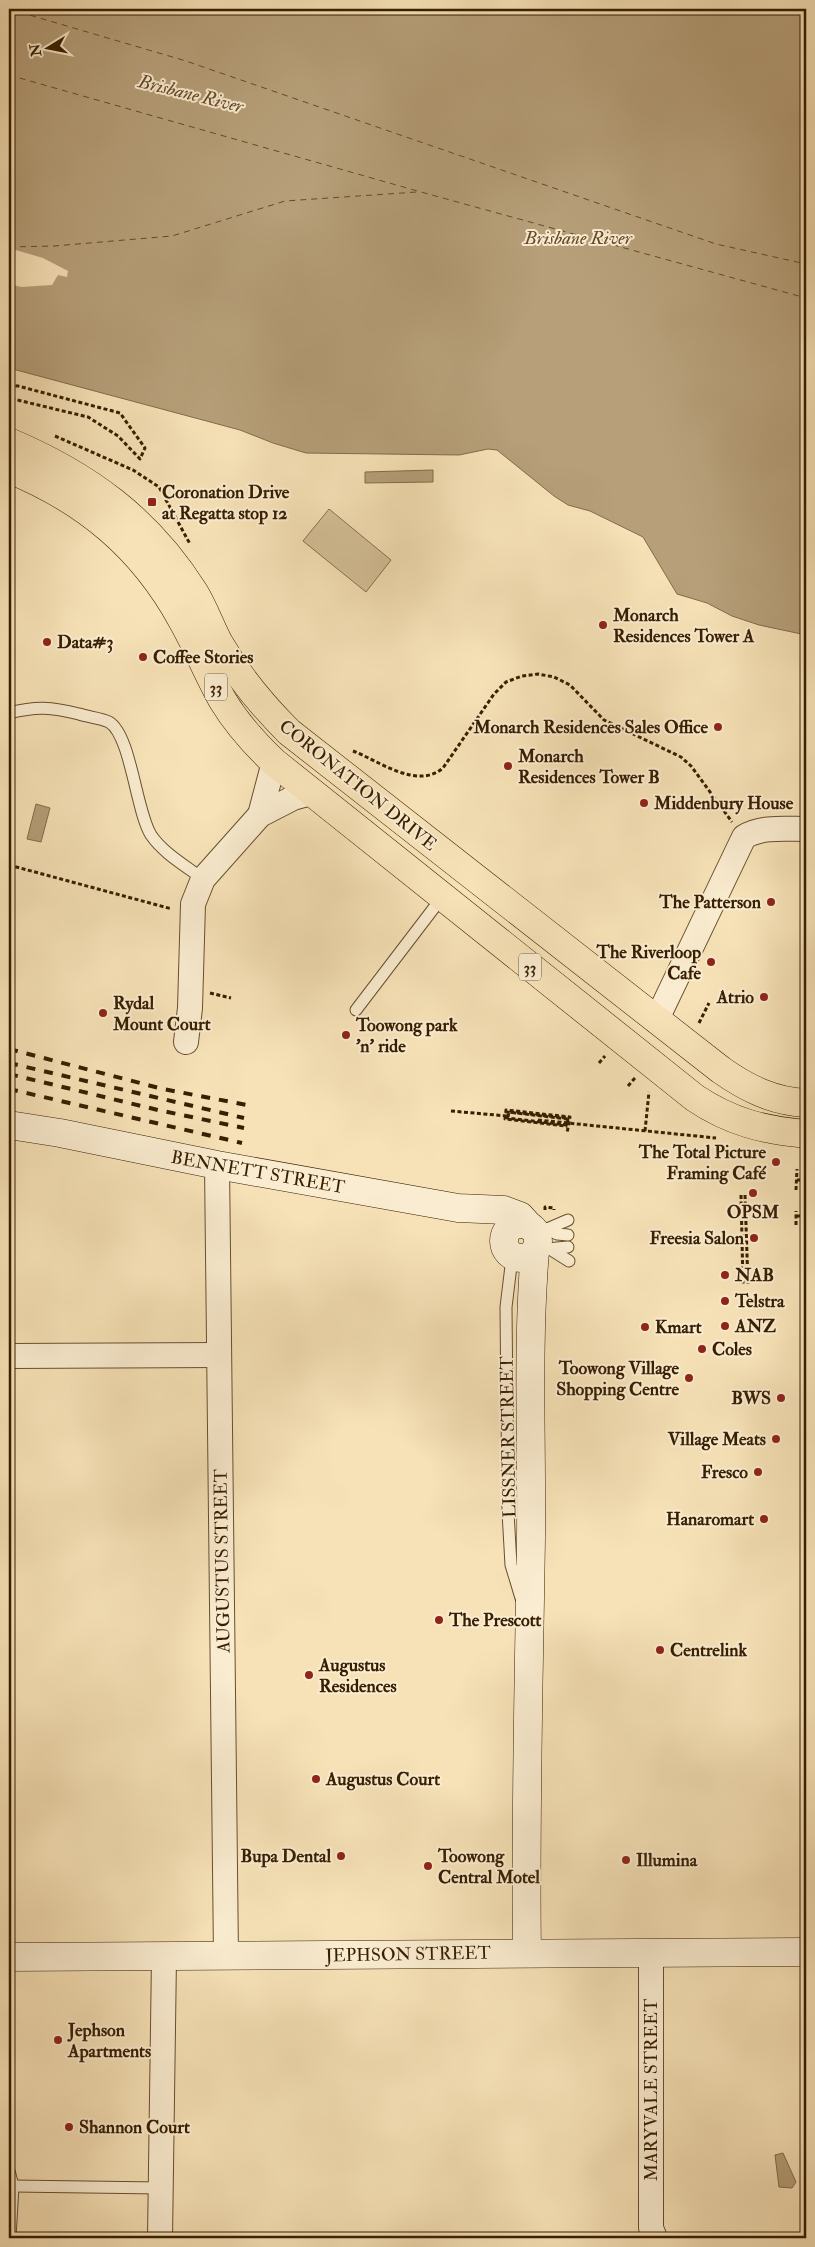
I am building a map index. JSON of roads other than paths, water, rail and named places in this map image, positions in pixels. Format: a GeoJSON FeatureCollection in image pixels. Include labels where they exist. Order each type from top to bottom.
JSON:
{"type":"FeatureCollection","features":[{"type":"Feature","properties":{"kind":"highway","name":"CORONATION DRIVE"},"geometry":{"type":"LineString","coordinates":[[9,442],[72,473],[120,505],[145,528],[172,560],[195,593],[219,642],[234,667],[254,695],[289,732],[656,1021]]}},
{"type":"Feature","properties":{"kind":"highway","name":"CORONATION DRIVE"},"geometry":{"type":"LineString","coordinates":[[9,469],[57,491],[81,506],[106,525],[144,563],[166,592],[183,621],[224,701],[258,747],[274,762],[636,1052],[717,1112],[744,1123],[778,1131],[806,1134]]}},
{"type":"Feature","properties":{"kind":"highway","name":"33"},"geometry":{"type":"LineString","coordinates":[[656,1021],[744,1086],[763,1095],[781,1100],[806,1103]]}},
{"type":"Feature","properties":{"kind":"street"},"geometry":{"type":"LineString","coordinates":[[260,815],[274,762]]}},
{"type":"Feature","properties":{"kind":"street"},"geometry":{"type":"LineString","coordinates":[[186,1042],[190,1008],[193,904],[204,878],[260,815],[293,798],[312,793]]}},
{"type":"Feature","properties":{"kind":"street"},"geometry":{"type":"LineString","coordinates":[[656,1021],[744,836],[760,830],[806,829]]}},
{"type":"Feature","properties":{"kind":"street","name":"BENNETT STREET"},"geometry":{"type":"LineString","coordinates":[[9,1116],[60,1133]]}},
{"type":"Feature","properties":{"kind":"street","name":"BENNETT STREET"},"geometry":{"type":"LineString","coordinates":[[9,1125],[60,1133],[217,1165],[458,1208],[504,1210],[520,1216],[529,1238]]}},
{"type":"Feature","properties":{"kind":"street","name":"AUGUSTUS STREET"},"geometry":{"type":"LineString","coordinates":[[217,1165],[226,1956]]}},
{"type":"Feature","properties":{"kind":"street","name":"LISSNER STREET"},"geometry":{"type":"LineString","coordinates":[[527,1953],[526,1798],[531,1489],[529,1238]]}},
{"type":"Feature","properties":{"kind":"street"},"geometry":{"type":"LineString","coordinates":[[9,1356],[219,1355]]}},
{"type":"Feature","properties":{"kind":"street","name":"JEPHSON STREET"},"geometry":{"type":"LineString","coordinates":[[9,1958],[806,1952]]}},
{"type":"Feature","properties":{"kind":"street","name":"MARYVALE STREET"},"geometry":{"type":"LineString","coordinates":[[651,1953],[651,2235]]}},
{"type":"Feature","properties":{"kind":"street"},"geometry":{"type":"LineString","coordinates":[[160,2238],[164,1957]]}},
{"type":"Feature","properties":{"kind":"lane"},"geometry":{"type":"LineString","coordinates":[[9,713],[44,707],[110,723],[118,733],[124,746],[144,817],[151,834],[163,848],[204,878]]}},
{"type":"Feature","properties":{"kind":"lane"},"geometry":{"type":"LineString","coordinates":[[356,1010],[443,896]]}},
{"type":"Feature","properties":{"kind":"lane"},"geometry":{"type":"LineString","coordinates":[[529,1238],[568,1220]]}},
{"type":"Feature","properties":{"kind":"lane"},"geometry":{"type":"LineString","coordinates":[[557,1234],[568,1241],[529,1238],[557,1234]]}},
{"type":"Feature","properties":{"kind":"lane"},"geometry":{"type":"LineString","coordinates":[[529,1238],[569,1261]]}},
{"type":"Feature","properties":{"kind":"lane","name":"LISSNER STREET"},"geometry":{"type":"LineString","coordinates":[[528,1623],[512,1570],[511,1556],[506,1308],[511,1266],[529,1238]]}},
{"type":"Feature","properties":{"kind":"lane"},"geometry":{"type":"LineString","coordinates":[[9,2171],[14,2186],[10,2238]]}},
{"type":"Feature","properties":{"kind":"lane"},"geometry":{"type":"LineString","coordinates":[[14,2186],[160,2188]]}},
{"type":"Feature","properties":{"kind":"water","name":"Brisbane River"},"geometry":{"type":"Polygon","coordinates":[[[9,9],[806,9],[806,635],[759,625],[732,616],[707,603],[677,594],[643,537],[590,511],[568,505],[497,450],[488,449],[459,455],[306,453],[240,430],[9,368],[9,9]]]}},
{"type":"Feature","properties":{"kind":"water"},"geometry":{"type":"Polygon","coordinates":[[[433,470],[433,482],[365,483],[365,472],[433,470]]]}},
{"type":"Feature","properties":{"kind":"water"},"geometry":{"type":"Polygon","coordinates":[[[36,804],[50,808],[41,842],[27,839],[36,804]]]}},
{"type":"Feature","properties":{"kind":"water"},"geometry":{"type":"Polygon","coordinates":[[[783,2153],[796,2182],[792,2188],[779,2187],[775,2155],[783,2153]]]}},
{"type":"Feature","properties":{"kind":"railway"},"geometry":{"type":"LineString","coordinates":[[9,1049],[163,1089],[247,1105]]}},
{"type":"Feature","properties":{"kind":"railway"},"geometry":{"type":"LineString","coordinates":[[9,1063],[244,1118]]}},
{"type":"Feature","properties":{"kind":"railway"},"geometry":{"type":"LineString","coordinates":[[9,1074],[158,1110],[244,1128]]}},
{"type":"Feature","properties":{"kind":"railway"},"geometry":{"type":"LineString","coordinates":[[9,1089],[242,1143]]}},
{"type":"Feature","properties":{"kind":"place","name":"Coronation Drive at Regatta stop 12"},"geometry":{"type":"Point","coordinates":[152,502]}},
{"type":"Feature","properties":{"kind":"place","name":"Monarch Residences Tower A"},"geometry":{"type":"Point","coordinates":[603,625]}},
{"type":"Feature","properties":{"kind":"place","name":"Data#3"},"geometry":{"type":"Point","coordinates":[47,642]}},
{"type":"Feature","properties":{"kind":"place","name":"Coffee Stories"},"geometry":{"type":"Point","coordinates":[143,657]}},
{"type":"Feature","properties":{"kind":"place","name":"Monarch Residences Sales Office"},"geometry":{"type":"Point","coordinates":[718,727]}},
{"type":"Feature","properties":{"kind":"place","name":"Monarch Residences Tower B"},"geometry":{"type":"Point","coordinates":[508,766]}},
{"type":"Feature","properties":{"kind":"place","name":"Middenbury House"},"geometry":{"type":"Point","coordinates":[644,803]}},
{"type":"Feature","properties":{"kind":"place","name":"The Patterson"},"geometry":{"type":"Point","coordinates":[771,902]}},
{"type":"Feature","properties":{"kind":"place","name":"The Riverloop Cafe"},"geometry":{"type":"Point","coordinates":[711,962]}},
{"type":"Feature","properties":{"kind":"place","name":"Atrio"},"geometry":{"type":"Point","coordinates":[764,997]}},
{"type":"Feature","properties":{"kind":"place","name":"Rydal Mount Court"},"geometry":{"type":"Point","coordinates":[103,1013]}},
{"type":"Feature","properties":{"kind":"place","name":"Toowong park 'n' ride"},"geometry":{"type":"Point","coordinates":[346,1035]}},
{"type":"Feature","properties":{"kind":"place","name":"The Total Picture Framing Café"},"geometry":{"type":"Point","coordinates":[776,1162]}},
{"type":"Feature","properties":{"kind":"place","name":"OPSM"},"geometry":{"type":"Point","coordinates":[753,1193]}},
{"type":"Feature","properties":{"kind":"place","name":"Freesia Salon"},"geometry":{"type":"Point","coordinates":[754,1238]}},
{"type":"Feature","properties":{"kind":"place","name":"NAB"},"geometry":{"type":"Point","coordinates":[725,1275]}},
{"type":"Feature","properties":{"kind":"place","name":"Telstra"},"geometry":{"type":"Point","coordinates":[725,1301]}},
{"type":"Feature","properties":{"kind":"place","name":"ANZ"},"geometry":{"type":"Point","coordinates":[725,1326]}},
{"type":"Feature","properties":{"kind":"place","name":"Kmart"},"geometry":{"type":"Point","coordinates":[645,1327]}},
{"type":"Feature","properties":{"kind":"place","name":"Coles"},"geometry":{"type":"Point","coordinates":[702,1349]}},
{"type":"Feature","properties":{"kind":"place","name":"Toowong Village Shopping Centre"},"geometry":{"type":"Point","coordinates":[689,1378]}},
{"type":"Feature","properties":{"kind":"place","name":"BWS"},"geometry":{"type":"Point","coordinates":[781,1398]}},
{"type":"Feature","properties":{"kind":"place","name":"Village Meats"},"geometry":{"type":"Point","coordinates":[776,1439]}},
{"type":"Feature","properties":{"kind":"place","name":"Fresco"},"geometry":{"type":"Point","coordinates":[758,1472]}},
{"type":"Feature","properties":{"kind":"place","name":"Hanaromart"},"geometry":{"type":"Point","coordinates":[764,1519]}},
{"type":"Feature","properties":{"kind":"place","name":"The Prescott"},"geometry":{"type":"Point","coordinates":[439,1620]}},
{"type":"Feature","properties":{"kind":"place","name":"Centrelink"},"geometry":{"type":"Point","coordinates":[660,1650]}},
{"type":"Feature","properties":{"kind":"place","name":"Augustus Residences"},"geometry":{"type":"Point","coordinates":[309,1675]}},
{"type":"Feature","properties":{"kind":"place","name":"Augustus Court"},"geometry":{"type":"Point","coordinates":[316,1779]}},
{"type":"Feature","properties":{"kind":"place","name":"Bupa Dental"},"geometry":{"type":"Point","coordinates":[341,1856]}},
{"type":"Feature","properties":{"kind":"place","name":"Illumina"},"geometry":{"type":"Point","coordinates":[626,1860]}},
{"type":"Feature","properties":{"kind":"place","name":"Toowong Central Motel"},"geometry":{"type":"Point","coordinates":[428,1866]}},
{"type":"Feature","properties":{"kind":"place","name":"Jephson Apartments"},"geometry":{"type":"Point","coordinates":[58,2040]}},
{"type":"Feature","properties":{"kind":"place","name":"Shannon Court"},"geometry":{"type":"Point","coordinates":[69,2127]}}]}
